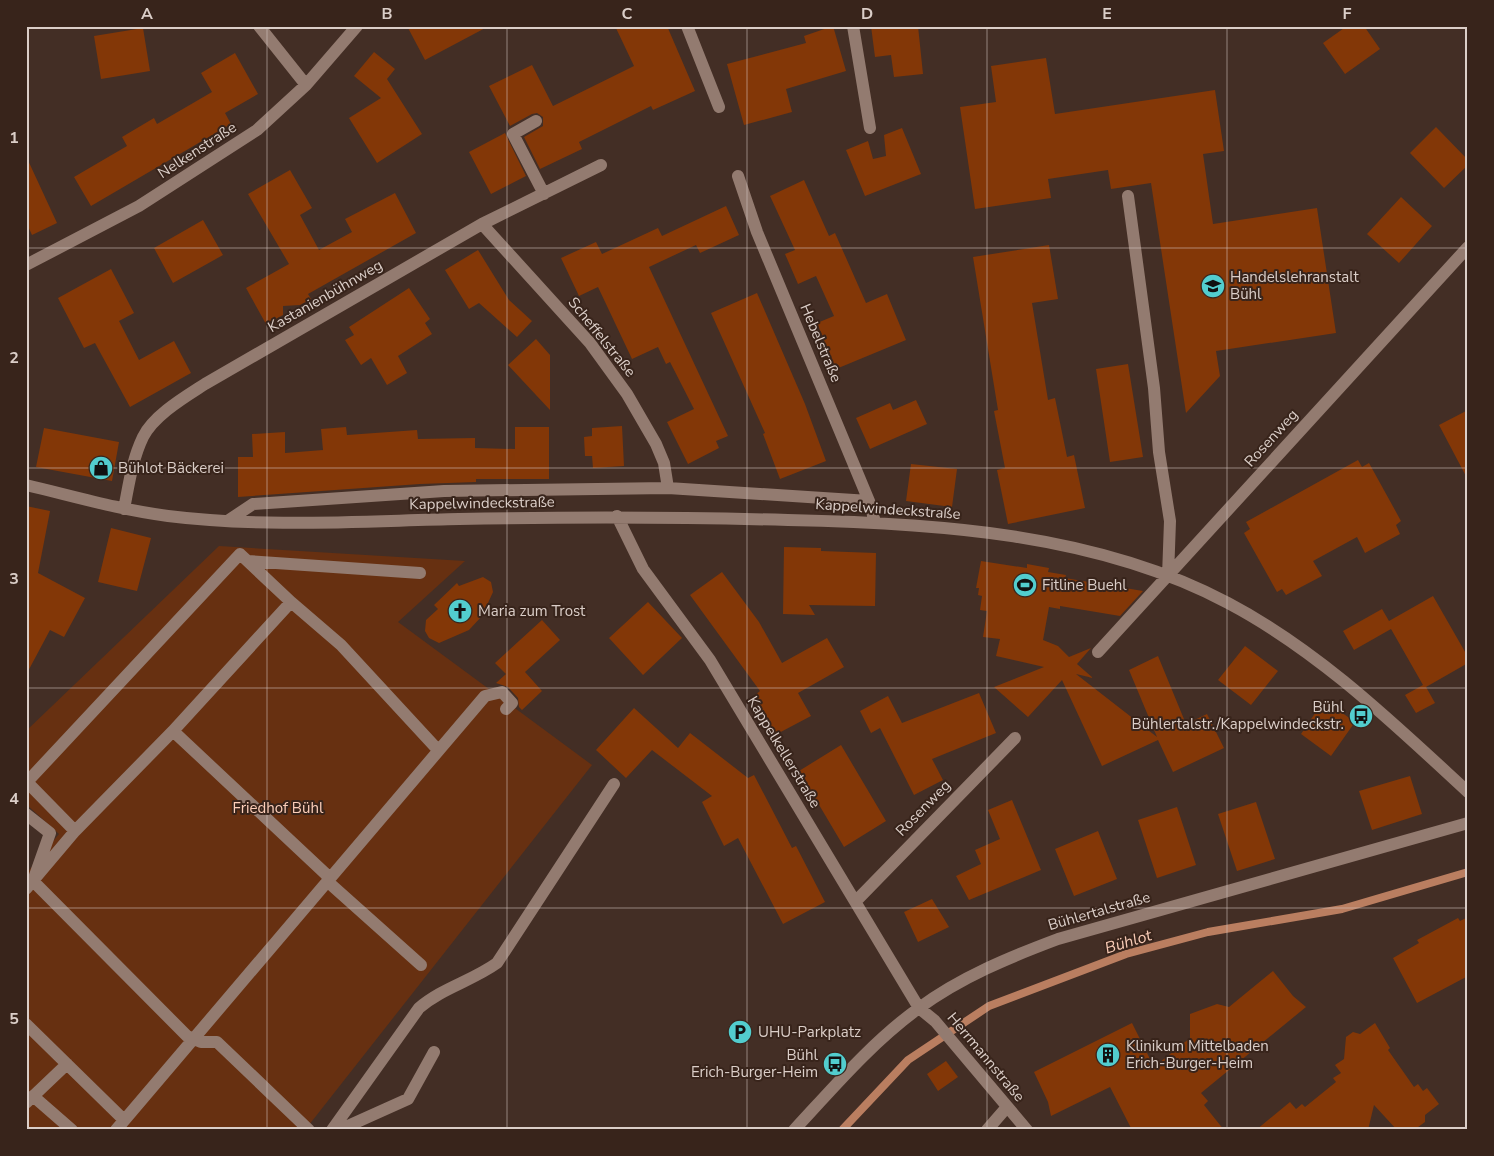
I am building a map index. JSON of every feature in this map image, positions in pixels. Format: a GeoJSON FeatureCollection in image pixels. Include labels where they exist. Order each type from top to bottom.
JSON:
{"type":"FeatureCollection","features":[{"type":"Feature","properties":{"kind":"street"},"geometry":{"type":"LineString","coordinates":[[259,26],[306,85]]}},
{"type":"Feature","properties":{"kind":"street","name":"Nelkenstraße"},"geometry":{"type":"LineString","coordinates":[[26,265],[139,206],[257,130],[306,85],[357,26]]}},
{"type":"Feature","properties":{"kind":"street"},"geometry":{"type":"LineString","coordinates":[[687,26],[719,107]]}},
{"type":"Feature","properties":{"kind":"street"},"geometry":{"type":"LineString","coordinates":[[853,26],[870,128]]}},
{"type":"Feature","properties":{"kind":"street"},"geometry":{"type":"LineString","coordinates":[[536,121],[513,134],[544,194]]}},
{"type":"Feature","properties":{"kind":"street","name":"Kastanienbühnweg"},"geometry":{"type":"LineString","coordinates":[[124,509],[132,468],[144,435],[171,406],[205,384],[482,224],[601,165]]}},
{"type":"Feature","properties":{"kind":"street","name":"Hebelstraße"},"geometry":{"type":"LineString","coordinates":[[738,176],[757,232],[869,501],[875,522]]}},
{"type":"Feature","properties":{"kind":"street"},"geometry":{"type":"LineString","coordinates":[[1128,196],[1154,388],[1159,452],[1170,521],[1168,576]]}},
{"type":"Feature","properties":{"kind":"street","name":"Scheffelstraße"},"geometry":{"type":"LineString","coordinates":[[482,224],[590,344],[627,394],[656,444],[664,463],[668,488]]}},
{"type":"Feature","properties":{"kind":"street","name":"Rosenweg"},"geometry":{"type":"LineString","coordinates":[[1098,652],[1468,247]]}},
{"type":"Feature","properties":{"kind":"street","name":"Kappelwindeckstraße"},"geometry":{"type":"LineString","coordinates":[[26,485],[124,509],[171,516],[229,520],[308,523],[617,516],[875,522],[938,527],[1018,538],[1125,560],[1168,576],[1228,603],[1295,644],[1364,696],[1468,792]]}},
{"type":"Feature","properties":{"kind":"street","name":"Kappelwindeckstraße"},"geometry":{"type":"LineString","coordinates":[[229,520],[253,504],[444,491],[668,488],[869,501]]}},
{"type":"Feature","properties":{"kind":"street","name":"Kappelkellerstraße"},"geometry":{"type":"LineString","coordinates":[[617,516],[643,569],[710,660],[919,1008]]}},
{"type":"Feature","properties":{"kind":"street"},"geometry":{"type":"LineString","coordinates":[[74,831],[27,782],[240,554],[291,602],[341,645],[438,750]]}},
{"type":"Feature","properties":{"kind":"street"},"geometry":{"type":"LineString","coordinates":[[248,561],[420,573]]}},
{"type":"Feature","properties":{"kind":"street"},"geometry":{"type":"LineString","coordinates":[[30,885],[74,831],[173,731],[291,602]]}},
{"type":"Feature","properties":{"kind":"street"},"geometry":{"type":"LineString","coordinates":[[26,1024],[66,1064],[120,1125],[485,696],[502,692],[512,702],[506,709]]}},
{"type":"Feature","properties":{"kind":"street"},"geometry":{"type":"LineString","coordinates":[[173,731],[421,965]]}},
{"type":"Feature","properties":{"kind":"street","name":"Rosenweg"},"geometry":{"type":"LineString","coordinates":[[856,901],[1014,738]]}},
{"type":"Feature","properties":{"kind":"street"},"geometry":{"type":"LineString","coordinates":[[332,1130],[419,1008],[433,996],[485,972],[497,963],[614,784]]}},
{"type":"Feature","properties":{"kind":"street"},"geometry":{"type":"LineString","coordinates":[[26,814],[50,833],[30,885]]}},
{"type":"Feature","properties":{"kind":"street","name":"Bühlertalstraße"},"geometry":{"type":"LineString","coordinates":[[794,1130],[881,1040],[919,1008],[964,980],[1008,958],[1058,939],[1467,827]]}},
{"type":"Feature","properties":{"kind":"street"},"geometry":{"type":"LineString","coordinates":[[30,885],[44,892],[163,1014],[187,1036],[201,1042],[217,1042],[309,1130]]}},
{"type":"Feature","properties":{"kind":"street","name":"Herrmannstraße"},"geometry":{"type":"LineString","coordinates":[[919,1008],[935,1021],[1027,1130]]}},
{"type":"Feature","properties":{"kind":"street"},"geometry":{"type":"LineString","coordinates":[[339,1130],[408,1100],[434,1052]]}},
{"type":"Feature","properties":{"kind":"street"},"geometry":{"type":"LineString","coordinates":[[66,1064],[30,1100],[72,1130]]}},
{"type":"Feature","properties":{"kind":"street"},"geometry":{"type":"LineString","coordinates":[[988,1130],[1007,1107]]}},
{"type":"Feature","properties":{"kind":"green space","name":"Friedhof Bühl"},"geometry":{"type":"Polygon","coordinates":[[[219,546],[465,561],[398,622],[592,765],[305,1130],[26,1130],[26,874],[59,834],[26,804],[26,731],[219,546]]]}},
{"type":"Feature","properties":{"kind":"building"},"geometry":{"type":"Polygon","coordinates":[[[407,26],[489,26],[425,60],[407,26]]]}},
{"type":"Feature","properties":{"kind":"building"},"geometry":{"type":"Polygon","coordinates":[[[615,26],[667,26],[695,91],[653,110],[651,106],[579,142],[582,149],[540,169],[524,137],[543,126],[543,117],[537,113],[532,114],[510,126],[489,86],[532,65],[553,106],[634,66],[615,26]]]}},
{"type":"Feature","properties":{"kind":"building"},"geometry":{"type":"Polygon","coordinates":[[[833,26],[846,71],[786,89],[792,112],[744,125],[727,64],[806,43],[804,36],[833,26]]]}},
{"type":"Feature","properties":{"kind":"building"},"geometry":{"type":"Polygon","coordinates":[[[871,26],[918,26],[923,74],[894,77],[891,55],[875,57],[871,26]]]}},
{"type":"Feature","properties":{"kind":"building"},"geometry":{"type":"Polygon","coordinates":[[[1347,26],[1364,26],[1380,49],[1345,74],[1323,43],[1347,26]]]}},
{"type":"Feature","properties":{"kind":"building"},"geometry":{"type":"Polygon","coordinates":[[[143,28],[150,71],[101,79],[94,36],[143,28]]]}},
{"type":"Feature","properties":{"kind":"building"},"geometry":{"type":"Polygon","coordinates":[[[374,52],[395,69],[387,79],[422,134],[377,163],[349,118],[381,98],[354,76],[374,52]]]}},
{"type":"Feature","properties":{"kind":"building"},"geometry":{"type":"Polygon","coordinates":[[[235,53],[258,94],[225,113],[231,124],[91,206],[74,177],[127,146],[122,137],[154,118],[157,124],[212,92],[201,73],[235,53]]]}},
{"type":"Feature","properties":{"kind":"building"},"geometry":{"type":"Polygon","coordinates":[[[1046,58],[1055,114],[1215,90],[1224,151],[1203,154],[1213,224],[1317,208],[1336,333],[1216,351],[1220,376],[1186,413],[1151,183],[1111,189],[1108,170],[1048,179],[1051,198],[975,209],[960,107],[996,102],[991,66],[1046,58]]]}},
{"type":"Feature","properties":{"kind":"building"},"geometry":{"type":"Polygon","coordinates":[[[1436,127],[1468,160],[1468,165],[1444,188],[1410,153],[1436,127]]]}},
{"type":"Feature","properties":{"kind":"building"},"geometry":{"type":"Polygon","coordinates":[[[902,128],[921,174],[865,196],[846,150],[868,141],[873,159],[886,156],[884,135],[902,128]]]}},
{"type":"Feature","properties":{"kind":"building"},"geometry":{"type":"Polygon","coordinates":[[[505,133],[526,176],[491,194],[469,152],[505,133]]]}},
{"type":"Feature","properties":{"kind":"building"},"geometry":{"type":"Polygon","coordinates":[[[26,156],[57,223],[32,235],[26,222],[26,156]]]}},
{"type":"Feature","properties":{"kind":"building"},"geometry":{"type":"Polygon","coordinates":[[[290,170],[312,208],[300,215],[319,250],[352,232],[345,219],[395,193],[416,233],[308,294],[311,299],[300,305],[283,306],[283,315],[266,324],[246,288],[289,264],[248,194],[290,170]]]}},
{"type":"Feature","properties":{"kind":"building"},"geometry":{"type":"Polygon","coordinates":[[[804,180],[829,236],[835,233],[866,303],[887,294],[906,340],[836,369],[817,323],[834,316],[816,276],[798,284],[785,254],[795,250],[770,196],[804,180]]]}},
{"type":"Feature","properties":{"kind":"building"},"geometry":{"type":"Polygon","coordinates":[[[1401,197],[1432,226],[1399,263],[1367,234],[1401,197]]]}},
{"type":"Feature","properties":{"kind":"building"},"geometry":{"type":"Polygon","coordinates":[[[726,206],[739,235],[700,253],[696,245],[649,267],[728,436],[716,441],[719,448],[688,464],[667,422],[694,409],[670,362],[666,364],[658,347],[632,359],[598,287],[579,296],[561,258],[596,242],[602,254],[658,228],[662,236],[726,206]]]}},
{"type":"Feature","properties":{"kind":"building"},"geometry":{"type":"Polygon","coordinates":[[[203,220],[223,255],[173,283],[154,248],[203,220]]]}},
{"type":"Feature","properties":{"kind":"building"},"geometry":{"type":"Polygon","coordinates":[[[1049,245],[1058,299],[1032,303],[1048,400],[1055,398],[1067,457],[1074,455],[1085,508],[1008,524],[997,470],[1005,468],[994,411],[998,410],[973,257],[1049,245]]]}},
{"type":"Feature","properties":{"kind":"building"},"geometry":{"type":"Polygon","coordinates":[[[478,250],[509,300],[532,321],[517,337],[479,303],[469,309],[445,270],[478,250]]]}},
{"type":"Feature","properties":{"kind":"building"},"geometry":{"type":"Polygon","coordinates":[[[111,269],[134,313],[119,321],[139,360],[174,341],[191,373],[130,407],[95,343],[84,348],[58,298],[111,269]]]}},
{"type":"Feature","properties":{"kind":"building"},"geometry":{"type":"Polygon","coordinates":[[[409,288],[430,319],[425,323],[432,334],[398,356],[407,373],[387,385],[371,358],[361,365],[345,340],[354,335],[349,327],[409,288]]]}},
{"type":"Feature","properties":{"kind":"building"},"geometry":{"type":"Polygon","coordinates":[[[757,293],[805,404],[826,461],[780,479],[763,434],[765,433],[711,313],[757,293]]]}},
{"type":"Feature","properties":{"kind":"building"},"geometry":{"type":"Polygon","coordinates":[[[536,339],[550,355],[550,410],[508,365],[536,339]]]}},
{"type":"Feature","properties":{"kind":"building"},"geometry":{"type":"Polygon","coordinates":[[[1128,364],[1143,457],[1110,462],[1096,369],[1128,364]]]}},
{"type":"Feature","properties":{"kind":"building"},"geometry":{"type":"Polygon","coordinates":[[[916,400],[927,424],[870,449],[856,418],[890,403],[893,410],[916,400]]]}},
{"type":"Feature","properties":{"kind":"building"},"geometry":{"type":"Polygon","coordinates":[[[1468,410],[1468,480],[1439,425],[1468,410]]]}},
{"type":"Feature","properties":{"kind":"building"},"geometry":{"type":"Polygon","coordinates":[[[622,426],[624,466],[593,468],[592,456],[585,456],[584,437],[592,436],[592,428],[622,426]]]}},
{"type":"Feature","properties":{"kind":"building"},"geometry":{"type":"Polygon","coordinates":[[[346,427],[347,435],[417,430],[418,439],[475,438],[475,448],[515,449],[515,427],[549,427],[549,479],[476,479],[476,482],[420,484],[238,497],[238,457],[253,457],[252,434],[285,432],[285,453],[323,450],[321,429],[346,427]]]}},
{"type":"Feature","properties":{"kind":"building"},"geometry":{"type":"Polygon","coordinates":[[[44,428],[119,442],[112,481],[36,467],[44,428]]]}},
{"type":"Feature","properties":{"kind":"building"},"geometry":{"type":"Polygon","coordinates":[[[1358,460],[1362,467],[1369,463],[1401,521],[1396,525],[1400,534],[1365,553],[1357,537],[1313,561],[1322,576],[1286,595],[1282,589],[1277,592],[1244,533],[1250,529],[1246,522],[1358,460]]]}},
{"type":"Feature","properties":{"kind":"building"},"geometry":{"type":"Polygon","coordinates":[[[911,464],[957,469],[952,507],[906,501],[911,464]]]}},
{"type":"Feature","properties":{"kind":"building"},"geometry":{"type":"Polygon","coordinates":[[[26,506],[50,511],[38,573],[85,598],[64,637],[50,630],[26,675],[26,506]]]}},
{"type":"Feature","properties":{"kind":"building"},"geometry":{"type":"Polygon","coordinates":[[[111,528],[151,538],[137,591],[98,582],[111,528]]]}},
{"type":"Feature","properties":{"kind":"building"},"geometry":{"type":"Polygon","coordinates":[[[784,547],[821,548],[821,551],[876,553],[875,606],[809,605],[815,615],[783,614],[784,547]]]}},
{"type":"Feature","properties":{"kind":"building"},"geometry":{"type":"Polygon","coordinates":[[[981,561],[1027,568],[1027,564],[1049,568],[1048,572],[1066,575],[1065,578],[1143,591],[1120,616],[1060,606],[1060,609],[1049,607],[1043,640],[1058,646],[1069,657],[1091,648],[1077,664],[1093,678],[1076,674],[1157,737],[1129,670],[1158,656],[1186,724],[1207,714],[1224,748],[1173,772],[1158,740],[1102,766],[1062,680],[1028,717],[994,687],[1044,667],[996,656],[1000,639],[983,637],[987,611],[980,610],[982,596],[978,595],[979,588],[976,588],[981,561]]]}},
{"type":"Feature","properties":{"kind":"building"},"geometry":{"type":"Polygon","coordinates":[[[722,572],[759,622],[782,663],[827,638],[844,667],[798,693],[811,716],[775,735],[754,696],[760,691],[690,595],[722,572]]]}},
{"type":"Feature","properties":{"kind":"building","name":"Maria zum Trost"},"geometry":{"type":"Polygon","coordinates":[[[483,577],[491,582],[493,592],[482,616],[469,630],[439,643],[429,638],[425,631],[426,620],[438,609],[434,605],[457,583],[459,586],[483,577]]]}},
{"type":"Feature","properties":{"kind":"building"},"geometry":{"type":"Polygon","coordinates":[[[1433,596],[1468,657],[1468,663],[1426,687],[1435,703],[1416,713],[1405,695],[1423,685],[1391,629],[1354,650],[1343,631],[1382,609],[1389,621],[1433,596]]]}},
{"type":"Feature","properties":{"kind":"building"},"geometry":{"type":"Polygon","coordinates":[[[648,602],[682,638],[643,675],[609,638],[648,602]]]}},
{"type":"Feature","properties":{"kind":"building"},"geometry":{"type":"Polygon","coordinates":[[[542,620],[560,640],[525,672],[542,691],[522,710],[519,707],[518,698],[508,687],[496,683],[506,674],[495,663],[542,620]]]}},
{"type":"Feature","properties":{"kind":"building"},"geometry":{"type":"Polygon","coordinates":[[[1245,646],[1278,671],[1251,705],[1218,680],[1245,646]]]}},
{"type":"Feature","properties":{"kind":"building"},"geometry":{"type":"Polygon","coordinates":[[[979,693],[996,733],[932,759],[943,780],[914,795],[880,728],[871,733],[860,711],[888,696],[902,723],[979,693]]]}},
{"type":"Feature","properties":{"kind":"building"},"geometry":{"type":"Polygon","coordinates":[[[1324,700],[1355,722],[1331,756],[1301,734],[1324,700]]]}},
{"type":"Feature","properties":{"kind":"building"},"geometry":{"type":"Polygon","coordinates":[[[634,708],[678,748],[690,733],[748,778],[754,775],[792,848],[796,846],[825,902],[783,924],[738,838],[724,846],[702,802],[712,796],[652,750],[626,778],[596,750],[634,708]]]}},
{"type":"Feature","properties":{"kind":"building"},"geometry":{"type":"Polygon","coordinates":[[[841,745],[886,821],[844,847],[799,771],[841,745]]]}},
{"type":"Feature","properties":{"kind":"building"},"geometry":{"type":"Polygon","coordinates":[[[1410,776],[1422,814],[1372,830],[1359,791],[1410,776]]]}},
{"type":"Feature","properties":{"kind":"building"},"geometry":{"type":"Polygon","coordinates":[[[1012,800],[1041,870],[969,900],[956,876],[981,864],[975,850],[1000,839],[988,810],[1012,800]]]}},
{"type":"Feature","properties":{"kind":"building"},"geometry":{"type":"Polygon","coordinates":[[[1256,802],[1275,859],[1237,871],[1218,814],[1256,802]]]}},
{"type":"Feature","properties":{"kind":"building"},"geometry":{"type":"Polygon","coordinates":[[[1177,807],[1196,865],[1157,878],[1138,820],[1177,807]]]}},
{"type":"Feature","properties":{"kind":"building"},"geometry":{"type":"Polygon","coordinates":[[[1098,831],[1117,879],[1074,896],[1055,849],[1098,831]]]}},
{"type":"Feature","properties":{"kind":"building"},"geometry":{"type":"Polygon","coordinates":[[[932,899],[949,927],[918,942],[904,912],[932,899]]]}},
{"type":"Feature","properties":{"kind":"building"},"geometry":{"type":"Polygon","coordinates":[[[1468,917],[1468,976],[1417,1003],[1393,958],[1419,943],[1417,940],[1458,918],[1460,921],[1468,917]]]}},
{"type":"Feature","properties":{"kind":"building","name":"Klinikum Mittelbaden Erich-Burger-Heim"},"geometry":{"type":"Polygon","coordinates":[[[1273,971],[1293,996],[1306,1007],[1201,1093],[1208,1101],[1204,1105],[1224,1130],[1132,1130],[1110,1087],[1051,1116],[1048,1102],[1034,1072],[1132,1023],[1154,1067],[1190,1038],[1190,1014],[1217,1004],[1229,1007],[1273,971]]]}},
{"type":"Feature","properties":{"kind":"building","name":"Klinikum Mittelbaden Erich-Burger-Heim"},"geometry":{"type":"Polygon","coordinates":[[[1375,1023],[1390,1048],[1388,1050],[1414,1087],[1418,1084],[1423,1091],[1427,1088],[1439,1104],[1425,1115],[1425,1122],[1414,1130],[1397,1130],[1374,1105],[1368,1130],[1256,1130],[1290,1102],[1296,1109],[1302,1104],[1305,1107],[1336,1082],[1333,1078],[1341,1073],[1335,1065],[1344,1059],[1346,1037],[1353,1032],[1360,1034],[1375,1023]]]}},
{"type":"Feature","properties":{"kind":"building"},"geometry":{"type":"Polygon","coordinates":[[[946,1061],[958,1077],[938,1091],[927,1074],[946,1061]]]}},
{"type":"Feature","properties":{"kind":"waterway","name":"Bühlot"},"geometry":{"type":"LineString","coordinates":[[842,1130],[908,1060],[989,1006],[1126,954],[1208,932],[1342,909],[1468,872]]}},
{"type":"Feature","properties":{"kind":"place","name":"Handelslehranstalt Bühl"},"geometry":{"type":"Point","coordinates":[1213,286]}},
{"type":"Feature","properties":{"kind":"place","name":"Bühlot Bäckerei"},"geometry":{"type":"Point","coordinates":[101,468]}},
{"type":"Feature","properties":{"kind":"place","name":"Fitline Buehl"},"geometry":{"type":"Point","coordinates":[1025,585]}},
{"type":"Feature","properties":{"kind":"place","name":"Maria zum Trost"},"geometry":{"type":"Point","coordinates":[460,611]}},
{"type":"Feature","properties":{"kind":"place","name":"Bühl Bühlertalstr./Kappelwindeckstr."},"geometry":{"type":"Point","coordinates":[1361,716]}},
{"type":"Feature","properties":{"kind":"place","name":"UHU-Parkplatz"},"geometry":{"type":"Point","coordinates":[740,1032]}},
{"type":"Feature","properties":{"kind":"place","name":"Klinikum Mittelbaden Erich-Burger-Heim"},"geometry":{"type":"Point","coordinates":[1108,1055]}},
{"type":"Feature","properties":{"kind":"place","name":"Bühl Erich-Burger-Heim"},"geometry":{"type":"Point","coordinates":[835,1064]}}]}
